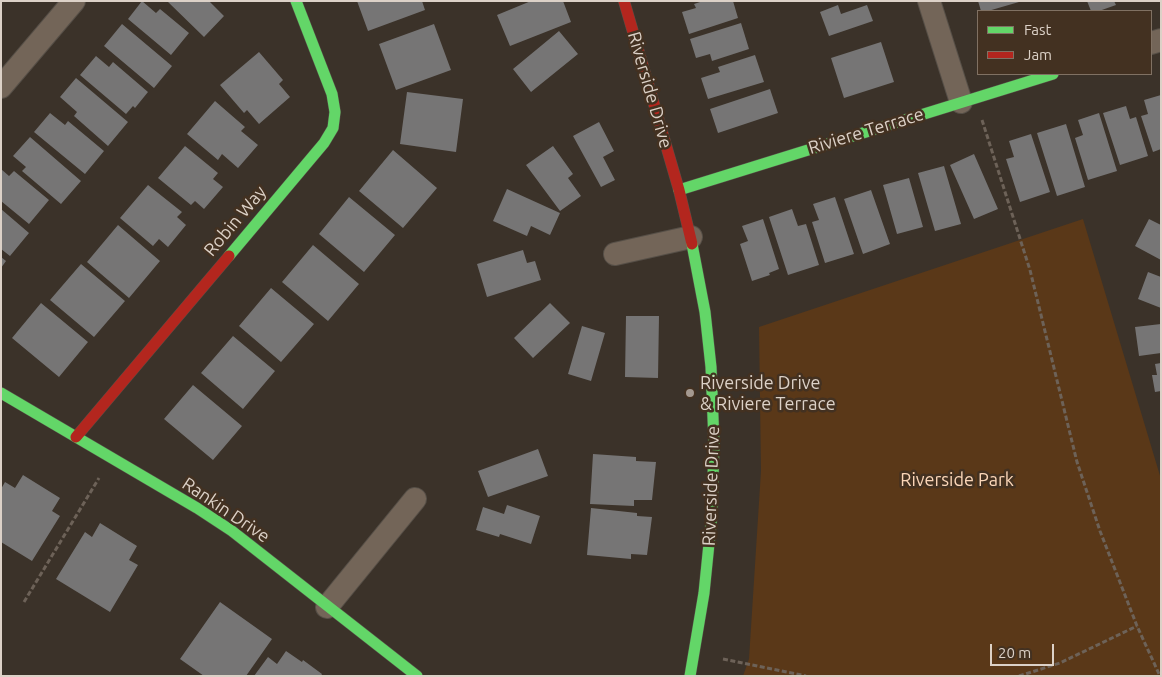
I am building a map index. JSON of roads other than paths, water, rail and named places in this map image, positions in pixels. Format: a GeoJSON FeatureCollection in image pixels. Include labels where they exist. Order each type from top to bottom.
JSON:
{"type":"FeatureCollection","features":[{"type":"Feature","properties":{"kind":"street"},"geometry":{"type":"LineString","coordinates":[[1,87],[74,1]]}},
{"type":"Feature","properties":{"kind":"street","name":"Robin Way"},"geometry":{"type":"LineString","coordinates":[[76,437],[324,142],[333,128],[335,112],[332,94],[296,1]]}},
{"type":"Feature","properties":{"kind":"street","name":"Riverside Drive"},"geometry":{"type":"LineString","coordinates":[[624,1],[691,237],[706,319],[711,367],[714,443],[712,514],[698,631],[690,676]]}},
{"type":"Feature","properties":{"kind":"street"},"geometry":{"type":"LineString","coordinates":[[930,1],[961,102]]}},
{"type":"Feature","properties":{"kind":"street","name":"Riviere Terrace"},"geometry":{"type":"LineString","coordinates":[[679,190],[1050,75]]}},
{"type":"Feature","properties":{"kind":"street"},"geometry":{"type":"LineString","coordinates":[[615,254],[691,237]]}},
{"type":"Feature","properties":{"kind":"street","name":"Rankin Drive"},"geometry":{"type":"LineString","coordinates":[[1,393],[197,508],[232,532],[327,608],[417,676]]}},
{"type":"Feature","properties":{"kind":"street"},"geometry":{"type":"LineString","coordinates":[[327,608],[415,499]]}},
{"type":"Feature","properties":{"kind":"place","name":"Riverside Drive & Riviere Terrace"},"geometry":{"type":"Point","coordinates":[690,393]}},
{"type":"Feature","properties":{"kind":"park label","name":"Riverside Park"},"geometry":{"type":"Point","coordinates":[957,480]}}]}
